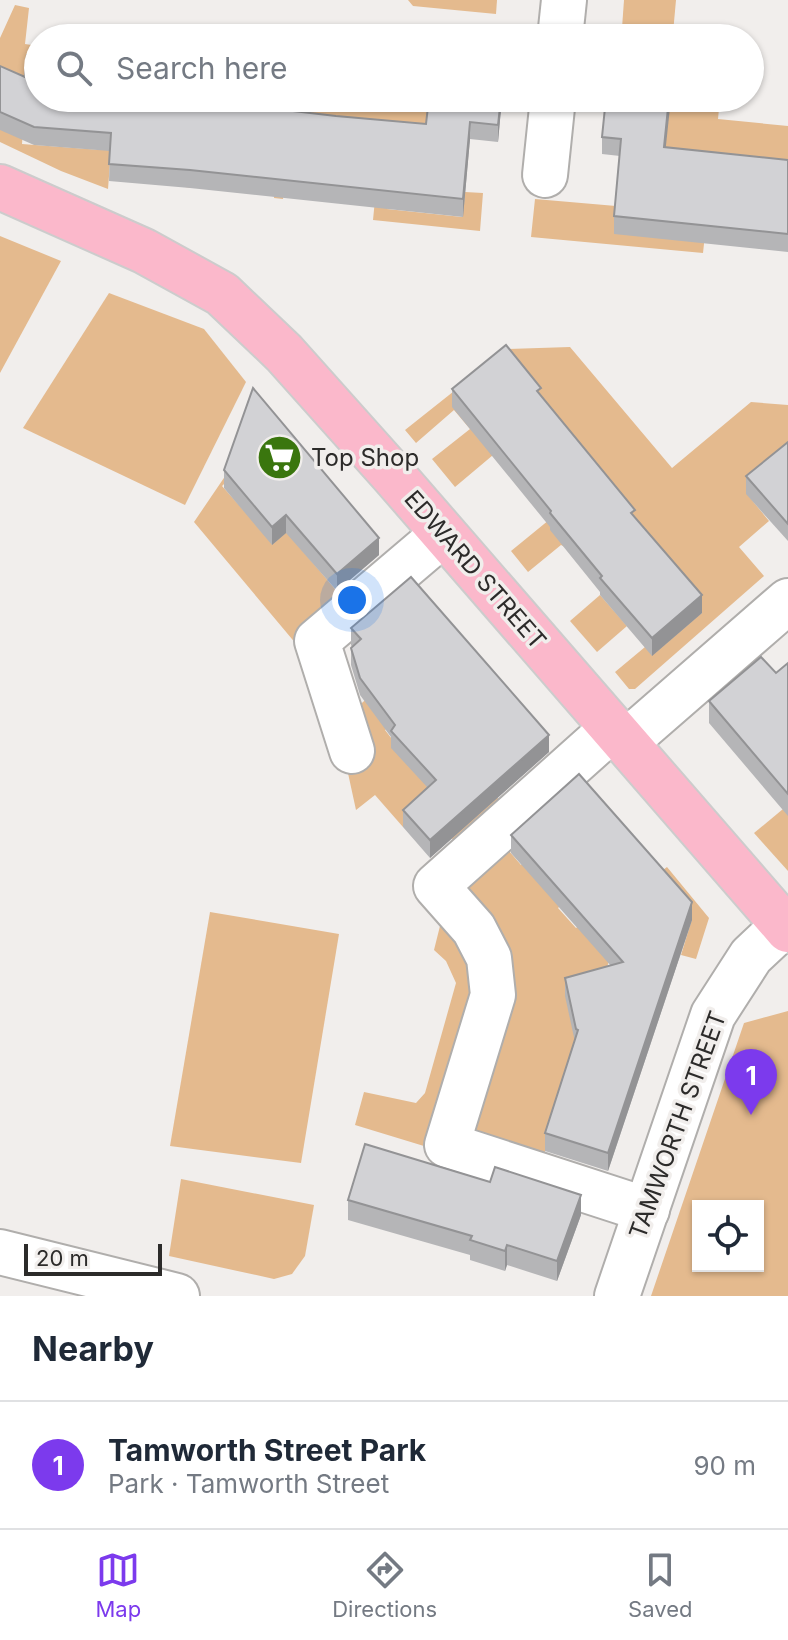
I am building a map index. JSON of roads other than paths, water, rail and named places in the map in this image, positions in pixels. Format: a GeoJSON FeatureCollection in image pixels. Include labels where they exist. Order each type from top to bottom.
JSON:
{"type":"FeatureCollection","features":[{"type":"Feature","properties":{"kind":"main road","name":"EDWARD STREET"},"geometry":{"type":"LineString","coordinates":[[0,187],[144,251],[222,294],[284,353],[786,928]]}},
{"type":"Feature","properties":{"kind":"street"},"geometry":{"type":"LineString","coordinates":[[561,24],[564,0]]}},
{"type":"Feature","properties":{"kind":"street"},"geometry":{"type":"LineString","coordinates":[[545,175],[552,112]]}},
{"type":"Feature","properties":{"kind":"street"},"geometry":{"type":"LineString","coordinates":[[352,751],[317,641],[443,534]]}},
{"type":"Feature","properties":{"kind":"street"},"geometry":{"type":"LineString","coordinates":[[647,1210],[447,1145],[493,995],[489,958],[474,929],[436,886],[788,601]]}},
{"type":"Feature","properties":{"kind":"street","name":"TAMWORTH STREET"},"geometry":{"type":"LineString","coordinates":[[617,1296],[713,1015],[751,956],[786,928]]}},
{"type":"Feature","properties":{"kind":"street"},"geometry":{"type":"LineString","coordinates":[[0,1252],[177,1296]]}},
{"type":"Feature","properties":{"kind":"place","name":"Top Shop"},"geometry":{"type":"Point","coordinates":[280,458]}},
{"type":"Feature","properties":{"kind":"place","name":"Tamworth Street Park"},"geometry":{"type":"Point","coordinates":[751,1115]}}]}
